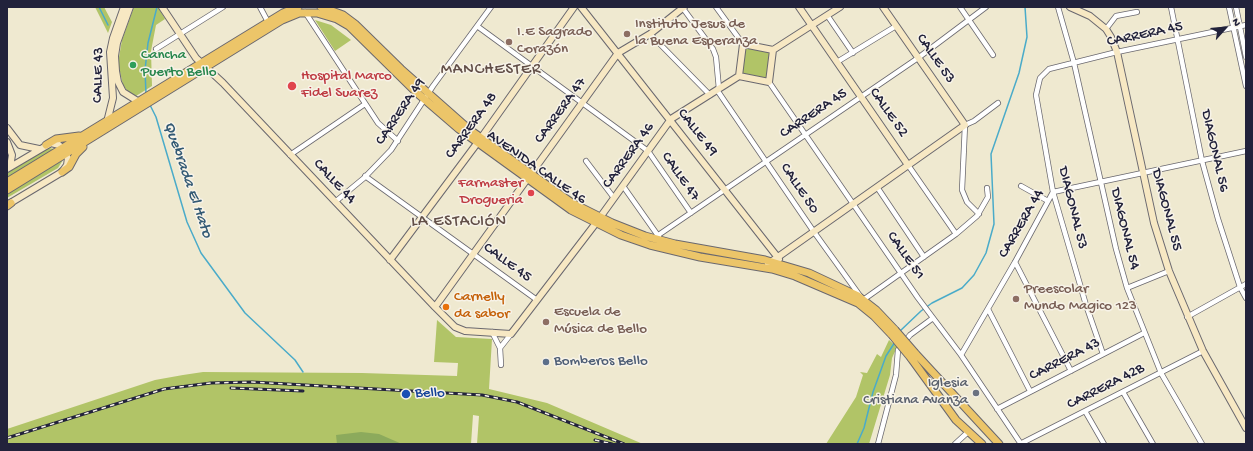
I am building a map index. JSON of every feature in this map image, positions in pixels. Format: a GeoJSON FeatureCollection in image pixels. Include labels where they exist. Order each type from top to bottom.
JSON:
{"type":"FeatureCollection","features":[{"type":"Feature","properties":{"kind":"main road"},"geometry":{"type":"LineString","coordinates":[[62,172],[69,167],[78,151],[92,134],[107,122],[155,96],[268,22],[296,7]]}},
{"type":"Feature","properties":{"kind":"main road","name":"AVENIDA CALLE 46"},"geometry":{"type":"LineString","coordinates":[[321,7],[331,9],[349,19],[360,28],[427,97]]}},
{"type":"Feature","properties":{"kind":"main road"},"geometry":{"type":"LineString","coordinates":[[204,65],[282,20],[305,12]]}},
{"type":"Feature","properties":{"kind":"main road","name":"AVENIDA CALLE 46"},"geometry":{"type":"LineString","coordinates":[[305,12],[324,14],[349,26],[427,97],[479,140],[529,177],[620,235],[668,250],[792,275],[858,304],[893,333]]}},
{"type":"Feature","properties":{"kind":"main road"},"geometry":{"type":"LineString","coordinates":[[7,190],[65,151],[142,103]]}},
{"type":"Feature","properties":{"kind":"main road"},"geometry":{"type":"LineString","coordinates":[[46,145],[56,140],[92,134]]}},
{"type":"Feature","properties":{"kind":"main road"},"geometry":{"type":"LineString","coordinates":[[7,182],[65,151]]}},
{"type":"Feature","properties":{"kind":"main road","name":"AVENIDA CALLE 46"},"geometry":{"type":"LineString","coordinates":[[598,220],[658,238],[784,265],[809,273],[852,292],[863,300],[893,333]]}},
{"type":"Feature","properties":{"kind":"main road"},"geometry":{"type":"LineString","coordinates":[[893,333],[999,444]]}},
{"type":"Feature","properties":{"kind":"main road"},"geometry":{"type":"LineString","coordinates":[[913,355],[945,406],[968,432],[982,444]]}},
{"type":"Feature","properties":{"kind":"street","name":"CALLE 43"},"geometry":{"type":"LineString","coordinates":[[107,122],[113,98],[110,52],[113,38],[124,7]]}},
{"type":"Feature","properties":{"kind":"street","name":"CALLE 43"},"geometry":{"type":"LineString","coordinates":[[130,7],[117,43],[115,56],[116,71],[118,82],[123,92],[142,103]]}},
{"type":"Feature","properties":{"kind":"street","name":"CALLE 44"},"geometry":{"type":"LineString","coordinates":[[162,7],[193,54],[435,307],[458,329],[511,334]]}},
{"type":"Feature","properties":{"kind":"street"},"geometry":{"type":"LineString","coordinates":[[156,49],[223,7]]}},
{"type":"Feature","properties":{"kind":"street"},"geometry":{"type":"LineString","coordinates":[[260,7],[268,22]]}},
{"type":"Feature","properties":{"kind":"street","name":"CARRERA 49"},"geometry":{"type":"LineString","coordinates":[[335,202],[385,158],[491,7]]}},
{"type":"Feature","properties":{"kind":"street","name":"CARRERA 48"},"geometry":{"type":"LineString","coordinates":[[390,260],[479,140],[574,7]]}},
{"type":"Feature","properties":{"kind":"street","name":"CALLE 49"},"geometry":{"type":"LineString","coordinates":[[581,7],[792,275]]}},
{"type":"Feature","properties":{"kind":"street","name":"CARRERA 47"},"geometry":{"type":"LineString","coordinates":[[435,307],[618,53],[650,34],[683,7]]}},
{"type":"Feature","properties":{"kind":"street","name":"CALLE 50"},"geometry":{"type":"LineString","coordinates":[[683,7],[713,49],[716,57],[718,90],[814,232],[863,300]]}},
{"type":"Feature","properties":{"kind":"street"},"geometry":{"type":"LineString","coordinates":[[716,7],[743,44],[773,50],[840,7]]}},
{"type":"Feature","properties":{"kind":"street","name":"CALLE 52"},"geometry":{"type":"LineString","coordinates":[[799,7],[956,234]]}},
{"type":"Feature","properties":{"kind":"street","name":"CALLE 53"},"geometry":{"type":"LineString","coordinates":[[883,7],[965,125]]}},
{"type":"Feature","properties":{"kind":"street"},"geometry":{"type":"LineString","coordinates":[[960,7],[993,55]]}},
{"type":"Feature","properties":{"kind":"street","name":"CARRERA 45"},"geometry":{"type":"LineString","coordinates":[[658,238],[725,189],[918,58],[986,7]]}},
{"type":"Feature","properties":{"kind":"street","name":"DIAGONAL 54"},"geometry":{"type":"LineString","coordinates":[[1058,7],[1074,63],[1116,250],[1127,288],[1160,373],[1202,444]]}},
{"type":"Feature","properties":{"kind":"street","name":"DIAGONAL 55"},"geometry":{"type":"LineString","coordinates":[[1070,7],[1087,14],[1106,29],[1117,52],[1154,223],[1169,271],[1187,317],[1203,351],[1246,428]]}},
{"type":"Feature","properties":{"kind":"street","name":"DIAGONAL 56"},"geometry":{"type":"LineString","coordinates":[[1171,7],[1202,161],[1218,219],[1240,287],[1246,298]]}},
{"type":"Feature","properties":{"kind":"street"},"geometry":{"type":"LineString","coordinates":[[1229,7],[1246,86]]}},
{"type":"Feature","properties":{"kind":"street"},"geometry":{"type":"LineString","coordinates":[[1236,7],[1246,57]]}},
{"type":"Feature","properties":{"kind":"street"},"geometry":{"type":"LineString","coordinates":[[305,12],[382,128],[398,141]]}},
{"type":"Feature","properties":{"kind":"street"},"geometry":{"type":"LineString","coordinates":[[1106,29],[1116,16],[1137,12]]}},
{"type":"Feature","properties":{"kind":"street"},"geometry":{"type":"LineString","coordinates":[[827,16],[853,53]]}},
{"type":"Feature","properties":{"kind":"street","name":"CARRERA 45"},"geometry":{"type":"LineString","coordinates":[[1049,69],[1117,52],[1246,25]]}},
{"type":"Feature","properties":{"kind":"street","name":"CALLE 47"},"geometry":{"type":"LineString","coordinates":[[477,26],[648,151],[691,213]]}},
{"type":"Feature","properties":{"kind":"street"},"geometry":{"type":"LineString","coordinates":[[837,62],[896,26]]}},
{"type":"Feature","properties":{"kind":"street"},"geometry":{"type":"LineString","coordinates":[[650,34],[710,95]]}},
{"type":"Feature","properties":{"kind":"street"},"geometry":{"type":"LineString","coordinates":[[743,44],[739,76],[769,82],[773,50]]}},
{"type":"Feature","properties":{"kind":"street","name":"DIAGONAL 53"},"geometry":{"type":"LineString","coordinates":[[1049,69],[1040,78],[1036,95],[1053,192],[1086,306],[1103,354]]}},
{"type":"Feature","properties":{"kind":"street","name":"CARRERA 46"},"geometry":{"type":"LineString","coordinates":[[500,348],[598,220],[671,120],[739,76]]}},
{"type":"Feature","properties":{"kind":"street","name":"CALLE 51"},"geometry":{"type":"LineString","coordinates":[[769,82],[900,273],[961,355],[1021,444]]}},
{"type":"Feature","properties":{"kind":"street"},"geometry":{"type":"LineString","coordinates":[[763,268],[998,103]]}},
{"type":"Feature","properties":{"kind":"street"},"geometry":{"type":"LineString","coordinates":[[290,155],[365,104]]}},
{"type":"Feature","properties":{"kind":"street"},"geometry":{"type":"LineString","coordinates":[[965,125],[962,190],[967,202],[978,214]]}},
{"type":"Feature","properties":{"kind":"street"},"geometry":{"type":"LineString","coordinates":[[7,128],[16,142],[20,145],[38,149]]}},
{"type":"Feature","properties":{"kind":"street"},"geometry":{"type":"LineString","coordinates":[[7,142],[12,155],[9,168]]}},
{"type":"Feature","properties":{"kind":"street"},"geometry":{"type":"LineString","coordinates":[[8,205],[62,172],[68,162],[65,151],[56,143],[46,145],[38,149],[9,168]]}},
{"type":"Feature","properties":{"kind":"street","name":"CARRERA 44"},"geometry":{"type":"LineString","coordinates":[[961,355],[1015,262],[1053,192],[1246,151]]}},
{"type":"Feature","properties":{"kind":"street"},"geometry":{"type":"LineString","coordinates":[[586,160],[614,198]]}},
{"type":"Feature","properties":{"kind":"street","name":"CALLE 45"},"geometry":{"type":"LineString","coordinates":[[365,176],[537,300]]}},
{"type":"Feature","properties":{"kind":"street"},"geometry":{"type":"LineString","coordinates":[[623,186],[658,238]]}},
{"type":"Feature","properties":{"kind":"street"},"geometry":{"type":"LineString","coordinates":[[1021,186],[1048,201]]}},
{"type":"Feature","properties":{"kind":"street"},"geometry":{"type":"LineString","coordinates":[[877,187],[924,257]]}},
{"type":"Feature","properties":{"kind":"street"},"geometry":{"type":"LineString","coordinates":[[863,300],[956,234],[978,214],[988,197],[987,188]]}},
{"type":"Feature","properties":{"kind":"street"},"geometry":{"type":"LineString","coordinates":[[1015,262],[1072,371]]}},
{"type":"Feature","properties":{"kind":"street"},"geometry":{"type":"LineString","coordinates":[[1127,288],[1169,271]]}},
{"type":"Feature","properties":{"kind":"street"},"geometry":{"type":"LineString","coordinates":[[1187,317],[1246,284]]}},
{"type":"Feature","properties":{"kind":"street"},"geometry":{"type":"LineString","coordinates":[[988,309],[1030,392]]}},
{"type":"Feature","properties":{"kind":"street"},"geometry":{"type":"LineString","coordinates":[[878,444],[896,375],[898,350],[910,335],[933,318]]}},
{"type":"Feature","properties":{"kind":"street"},"geometry":{"type":"LineString","coordinates":[[492,332],[500,348],[501,365]]}},
{"type":"Feature","properties":{"kind":"street","name":"CARRERA 43"},"geometry":{"type":"LineString","coordinates":[[997,408],[1144,333]]}},
{"type":"Feature","properties":{"kind":"street","name":"CARRERA 42B"},"geometry":{"type":"LineString","coordinates":[[1021,444],[1203,351]]}},
{"type":"Feature","properties":{"kind":"street"},"geometry":{"type":"LineString","coordinates":[[1123,392],[1153,444]]}},
{"type":"Feature","properties":{"kind":"street"},"geometry":{"type":"LineString","coordinates":[[1085,411],[1104,444]]}},
{"type":"Feature","properties":{"kind":"street"},"geometry":{"type":"LineString","coordinates":[[955,444],[968,432]]}},
{"type":"Feature","properties":{"kind":"green space"},"geometry":{"type":"Polygon","coordinates":[[[95,7],[104,7],[112,22],[108,33],[95,7]]]}},
{"type":"Feature","properties":{"kind":"green space"},"geometry":{"type":"Polygon","coordinates":[[[134,7],[158,7],[165,19],[156,25],[151,51],[152,86],[136,96],[128,92],[123,85],[118,63],[122,40],[134,7]]]}},
{"type":"Feature","properties":{"kind":"green space"},"geometry":{"type":"Polygon","coordinates":[[[315,20],[331,25],[351,40],[335,51],[315,20]]]}},
{"type":"Feature","properties":{"kind":"green space"},"geometry":{"type":"Polygon","coordinates":[[[744,47],[771,52],[767,80],[741,74],[744,47]]]}},
{"type":"Feature","properties":{"kind":"green space"},"geometry":{"type":"Polygon","coordinates":[[[48,148],[56,149],[7,179],[7,173],[48,148]]]}},
{"type":"Feature","properties":{"kind":"green space"},"geometry":{"type":"Polygon","coordinates":[[[63,160],[58,168],[7,198],[7,194],[63,160]]]}},
{"type":"Feature","properties":{"kind":"green space"},"geometry":{"type":"Polygon","coordinates":[[[437,320],[456,337],[492,339],[489,389],[547,403],[643,444],[477,444],[479,416],[473,415],[471,444],[7,444],[7,429],[155,380],[183,375],[203,372],[362,373],[457,376],[458,363],[434,362],[437,320]]]}},
{"type":"Feature","properties":{"kind":"green space"},"geometry":{"type":"Polygon","coordinates":[[[889,340],[897,347],[892,358],[890,375],[869,444],[826,444],[856,397],[863,375],[860,372],[867,373],[877,354],[881,357],[889,340]]]}},
{"type":"Feature","properties":{"kind":"green space"},"geometry":{"type":"Polygon","coordinates":[[[361,432],[379,434],[402,444],[337,444],[336,435],[361,432]]]}},
{"type":"Feature","properties":{"kind":"waterway"},"geometry":{"type":"LineString","coordinates":[[99,7],[108,25]]}},
{"type":"Feature","properties":{"kind":"waterway","name":"Quebrada El Hato"},"geometry":{"type":"LineString","coordinates":[[146,94],[145,70],[148,43],[157,7]]}},
{"type":"Feature","properties":{"kind":"waterway"},"geometry":{"type":"LineString","coordinates":[[900,331],[921,311],[932,303],[962,288],[974,275],[986,253],[994,224],[991,154],[1019,73],[1027,37],[1025,7]]}},
{"type":"Feature","properties":{"kind":"waterway","name":"Quebrada El Hato"},"geometry":{"type":"LineString","coordinates":[[150,105],[156,117],[187,222],[201,253],[245,313],[295,360],[303,372]]}},
{"type":"Feature","properties":{"kind":"waterway"},"geometry":{"type":"LineString","coordinates":[[857,444],[864,428],[873,392],[886,356],[895,342]]}},
{"type":"Feature","properties":{"kind":"railway"},"geometry":{"type":"LineString","coordinates":[[7,438],[164,389],[211,383],[252,382],[482,395],[517,402],[624,444]]}},
{"type":"Feature","properties":{"kind":"railway"},"geometry":{"type":"LineString","coordinates":[[231,388],[303,391]]}},
{"type":"Feature","properties":{"kind":"railway"},"geometry":{"type":"LineString","coordinates":[[595,440],[612,444]]}},
{"type":"Feature","properties":{"kind":"place","name":"Instituto Jesus de la Buena Esperanza"},"geometry":{"type":"Point","coordinates":[627,34]}},
{"type":"Feature","properties":{"kind":"place","name":"I.E Sagrado Corazón"},"geometry":{"type":"Point","coordinates":[509,42]}},
{"type":"Feature","properties":{"kind":"place","name":"Cancha Puerto Bello"},"geometry":{"type":"Point","coordinates":[133,65]}},
{"type":"Feature","properties":{"kind":"place","name":"Hospital Marco Fidel Suarez"},"geometry":{"type":"Point","coordinates":[292,86]}},
{"type":"Feature","properties":{"kind":"place","name":"Farmaster Drogueria"},"geometry":{"type":"Point","coordinates":[531,193]}},
{"type":"Feature","properties":{"kind":"place","name":"Preescolar Mundo Magico 123"},"geometry":{"type":"Point","coordinates":[1016,299]}},
{"type":"Feature","properties":{"kind":"place","name":"Carnelly da sabor"},"geometry":{"type":"Point","coordinates":[446,307]}},
{"type":"Feature","properties":{"kind":"place","name":"Escuela de Música de Bello"},"geometry":{"type":"Point","coordinates":[546,322]}},
{"type":"Feature","properties":{"kind":"place","name":"Bomberos Bello"},"geometry":{"type":"Point","coordinates":[546,362]}},
{"type":"Feature","properties":{"kind":"place","name":"Iglesia Cristiana Avanza"},"geometry":{"type":"Point","coordinates":[976,393]}},
{"type":"Feature","properties":{"kind":"place","name":"Bello"},"geometry":{"type":"Point","coordinates":[406,394]}},
{"type":"Feature","properties":{"kind":"district","name":"MANCHESTER"},"geometry":{"type":"Point","coordinates":[491,71]}},
{"type":"Feature","properties":{"kind":"district","name":"LA ESTACIÓN"},"geometry":{"type":"Point","coordinates":[459,223]}}]}
